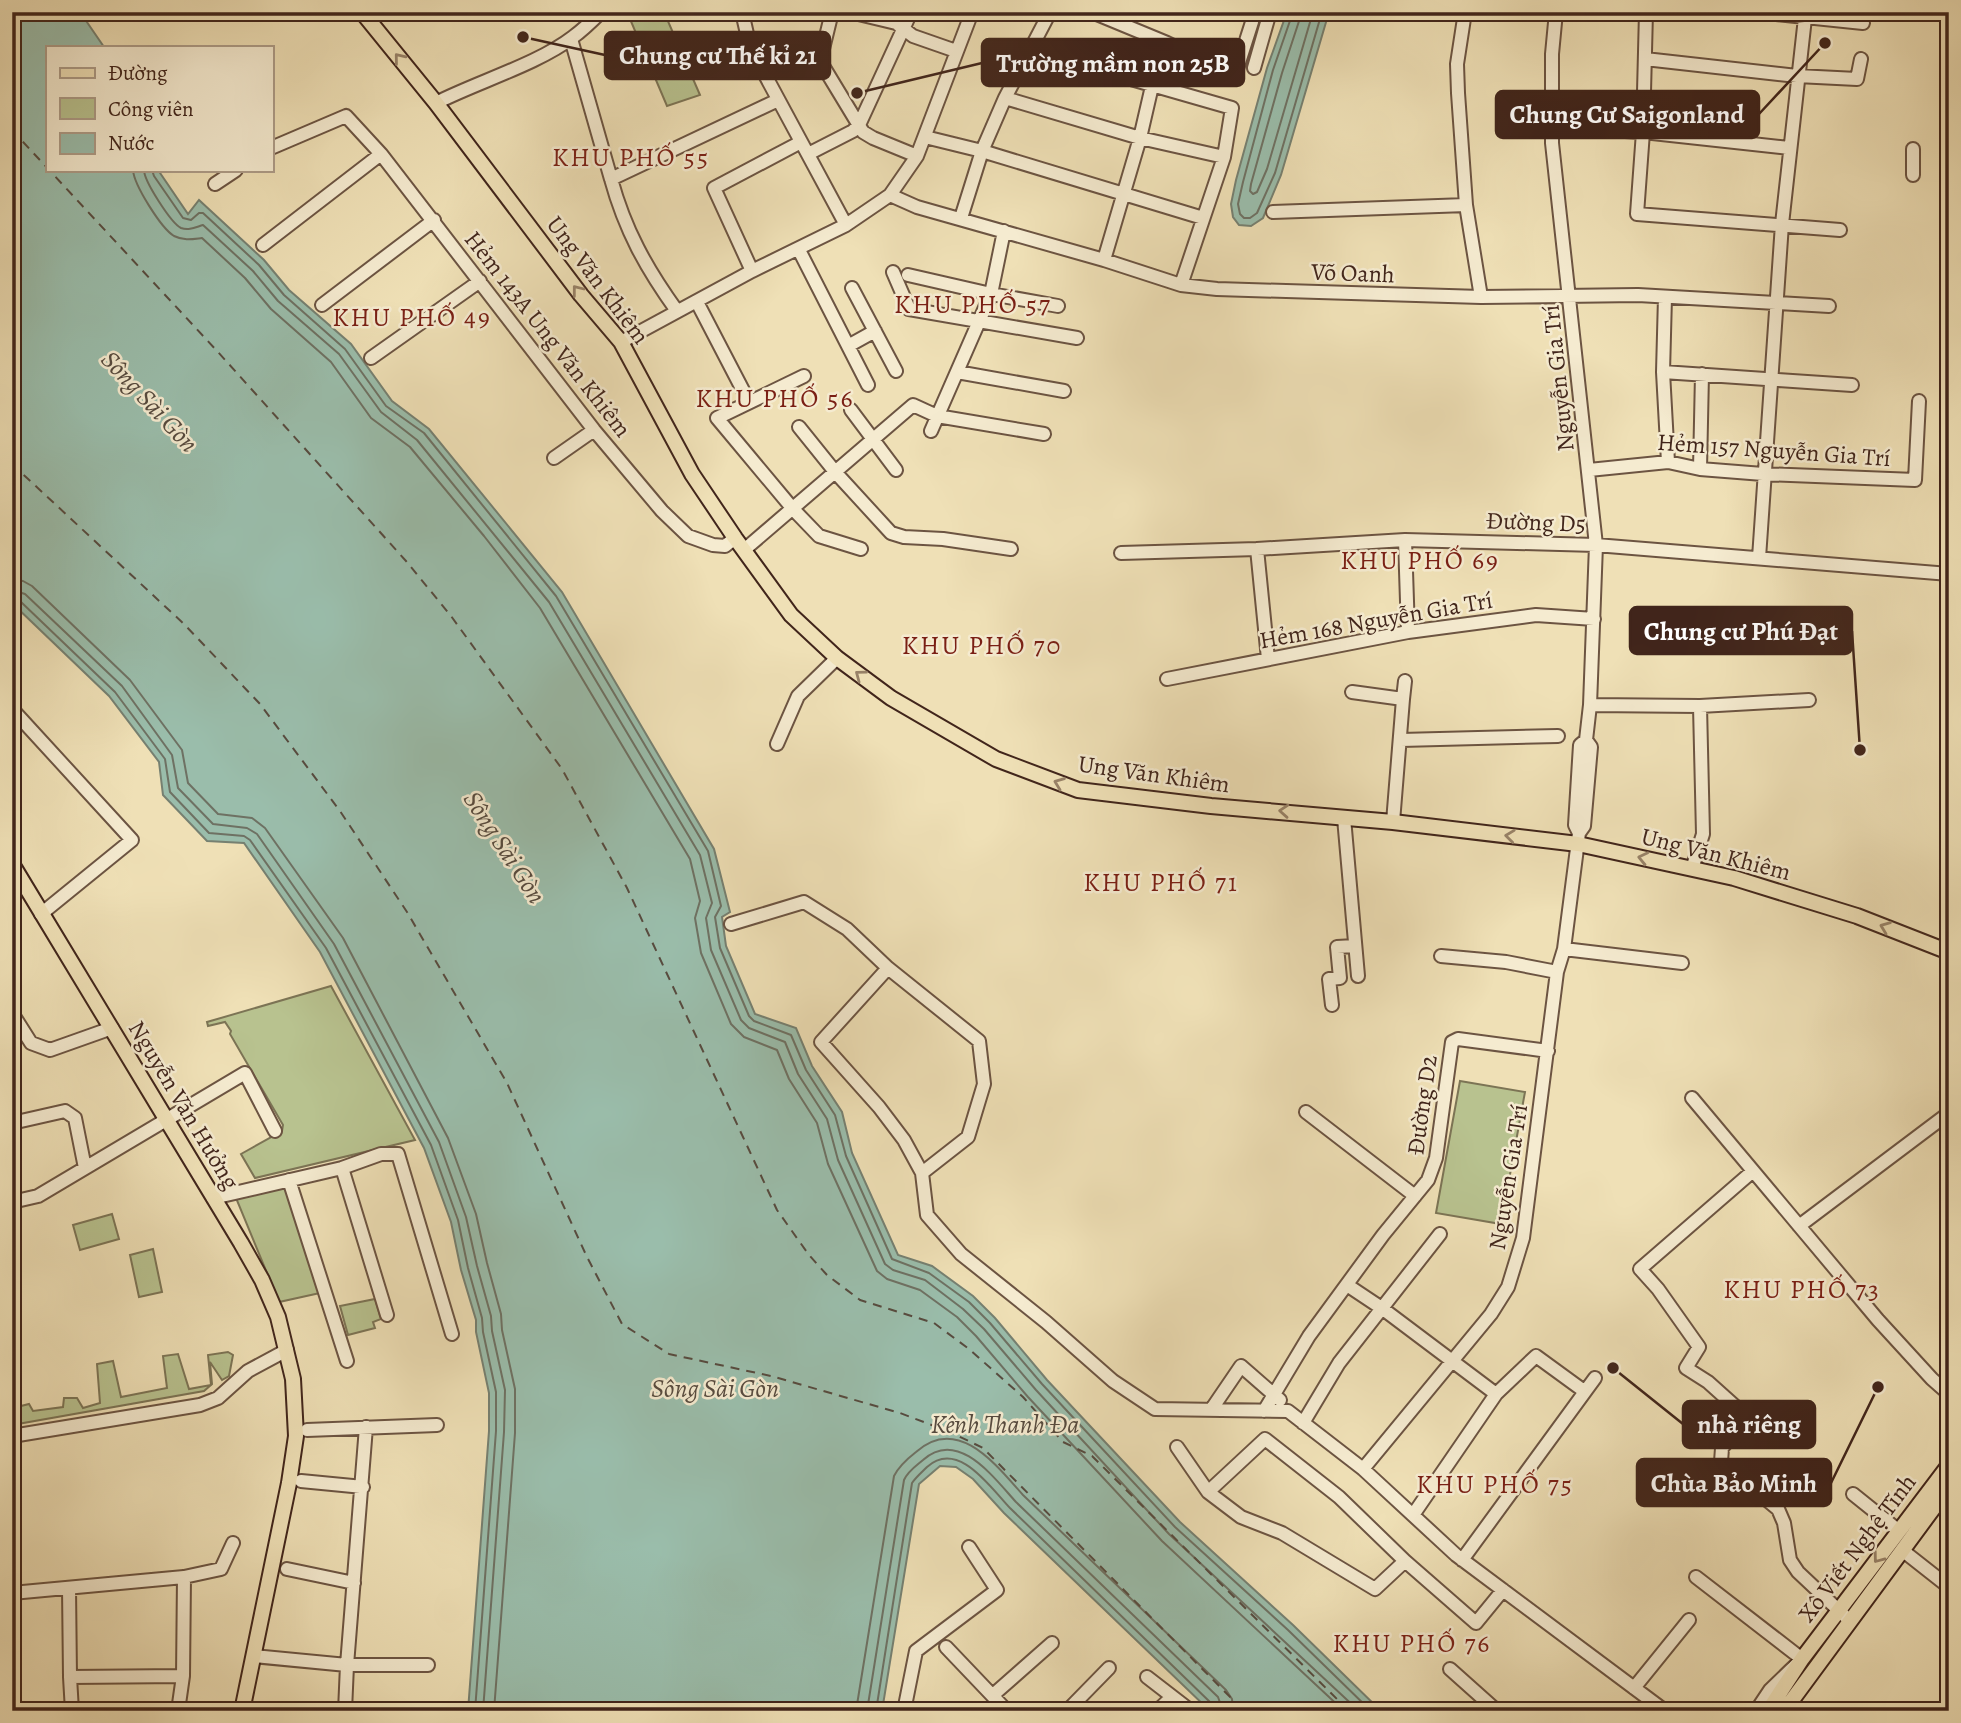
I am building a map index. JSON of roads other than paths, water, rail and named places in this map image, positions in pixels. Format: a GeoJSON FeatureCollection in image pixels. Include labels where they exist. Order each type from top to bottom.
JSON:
{"type":"FeatureCollection","features":[{"type":"Feature","properties":{"kind":"main road","name":"Ung Văn Khiêm"},"geometry":{"type":"LineString","coordinates":[[362,12],[436,103],[581,295],[621,342],[692,474],[791,615],[837,658],[891,698],[996,759],[1078,790],[1211,806],[1578,838],[1734,878],[1857,916],[1949,952]]}},
{"type":"Feature","properties":{"kind":"main road","name":"Nguyễn Văn Hưởng"},"geometry":{"type":"LineString","coordinates":[[12,864],[262,1280],[278,1317],[287,1350],[302,1433]]}},
{"type":"Feature","properties":{"kind":"main road"},"geometry":{"type":"LineString","coordinates":[[242,1711],[289,1483],[302,1433]]}},
{"type":"Feature","properties":{"kind":"main road","name":"Xô Viết Nghệ Tĩnh"},"geometry":{"type":"LineString","coordinates":[[1788,1694],[1815,1669],[1844,1616],[1899,1531],[1949,1465]]}},
{"type":"Feature","properties":{"kind":"main road","name":"Xô Viết Nghệ Tĩnh"},"geometry":{"type":"LineString","coordinates":[[1788,1694],[1802,1660],[1902,1550],[1949,1487]]}},
{"type":"Feature","properties":{"kind":"main road"},"geometry":{"type":"LineString","coordinates":[[1768,1711],[1788,1694]]}},
{"type":"Feature","properties":{"kind":"main road"},"geometry":{"type":"LineString","coordinates":[[1784,1711],[1788,1694]]}},
{"type":"Feature","properties":{"kind":"street"},"geometry":{"type":"LineString","coordinates":[[436,103],[571,39],[586,18],[601,12]]}},
{"type":"Feature","properties":{"kind":"street"},"geometry":{"type":"LineString","coordinates":[[742,12],[750,47],[846,225]]}},
{"type":"Feature","properties":{"kind":"street"},"geometry":{"type":"LineString","coordinates":[[832,12],[820,61],[863,132],[917,156]]}},
{"type":"Feature","properties":{"kind":"street"},"geometry":{"type":"LineString","coordinates":[[850,12],[896,23],[913,36],[956,51]]}},
{"type":"Feature","properties":{"kind":"street"},"geometry":{"type":"LineString","coordinates":[[752,271],[714,188],[804,148],[853,131],[859,125],[911,12]]}},
{"type":"Feature","properties":{"kind":"street"},"geometry":{"type":"LineString","coordinates":[[621,342],[752,271],[846,225],[890,195],[917,156],[972,12]]}},
{"type":"Feature","properties":{"kind":"street"},"geometry":{"type":"LineString","coordinates":[[961,218],[982,151],[1005,99],[1050,12]]}},
{"type":"Feature","properties":{"kind":"street"},"geometry":{"type":"LineString","coordinates":[[1092,12],[1235,75],[1252,22]]}},
{"type":"Feature","properties":{"kind":"street"},"geometry":{"type":"LineString","coordinates":[[1254,68],[1270,12]]}},
{"type":"Feature","properties":{"kind":"street"},"geometry":{"type":"LineString","coordinates":[[1465,12],[1457,64],[1466,205],[1481,297]]}},
{"type":"Feature","properties":{"kind":"street","name":"Nguyễn Gia Trí"},"geometry":{"type":"LineString","coordinates":[[1363,1469],[1490,1314],[1508,1287],[1524,1238],[1557,972],[1564,949],[1578,838],[1584,826],[1591,747],[1586,740],[1590,705],[1596,545],[1552,143],[1552,54],[1556,12]]}},
{"type":"Feature","properties":{"kind":"street"},"geometry":{"type":"LineString","coordinates":[[1646,12],[1643,132],[1637,214],[1840,230]]}},
{"type":"Feature","properties":{"kind":"street"},"geometry":{"type":"LineString","coordinates":[[1757,12],[1863,23]]}},
{"type":"Feature","properties":{"kind":"street"},"geometry":{"type":"LineString","coordinates":[[1759,558],[1788,148],[1805,18]]}},
{"type":"Feature","properties":{"kind":"street"},"geometry":{"type":"LineString","coordinates":[[571,39],[627,226],[649,272],[677,311]]}},
{"type":"Feature","properties":{"kind":"street"},"geometry":{"type":"LineString","coordinates":[[750,47],[820,61]]}},
{"type":"Feature","properties":{"kind":"street"},"geometry":{"type":"LineString","coordinates":[[1030,50],[1232,108],[1224,157],[1181,285]]}},
{"type":"Feature","properties":{"kind":"street"},"geometry":{"type":"LineString","coordinates":[[1645,59],[1797,76],[1857,79],[1861,59]]}},
{"type":"Feature","properties":{"kind":"street"},"geometry":{"type":"LineString","coordinates":[[1104,260],[1140,138],[1152,86]]}},
{"type":"Feature","properties":{"kind":"street"},"geometry":{"type":"LineString","coordinates":[[1005,99],[1140,138],[1224,157]]}},
{"type":"Feature","properties":{"kind":"street"},"geometry":{"type":"LineString","coordinates":[[611,179],[778,100]]}},
{"type":"Feature","properties":{"kind":"street","name":"Hẻm 143A Ung Văn Khiêm"},"geometry":{"type":"LineString","coordinates":[[273,147],[346,116],[381,154],[434,220],[594,430],[662,511],[688,536],[713,545],[739,544]]}},
{"type":"Feature","properties":{"kind":"street"},"geometry":{"type":"LineString","coordinates":[[1553,127],[1643,132],[1788,148]]}},
{"type":"Feature","properties":{"kind":"street"},"geometry":{"type":"LineString","coordinates":[[925,137],[982,151],[1203,218]]}},
{"type":"Feature","properties":{"kind":"street"},"geometry":{"type":"LineString","coordinates":[[1913,149],[1913,175]]}},
{"type":"Feature","properties":{"kind":"street"},"geometry":{"type":"LineString","coordinates":[[262,245],[381,154]]}},
{"type":"Feature","properties":{"kind":"street"},"geometry":{"type":"LineString","coordinates":[[215,184],[233,172]]}},
{"type":"Feature","properties":{"kind":"street","name":"Võ Oanh"},"geometry":{"type":"LineString","coordinates":[[890,195],[917,207],[1104,260],[1181,285],[1238,290],[1481,297],[1638,295],[1829,306]]}},
{"type":"Feature","properties":{"kind":"street"},"geometry":{"type":"LineString","coordinates":[[1273,212],[1466,205]]}},
{"type":"Feature","properties":{"kind":"street"},"geometry":{"type":"LineString","coordinates":[[322,305],[434,220]]}},
{"type":"Feature","properties":{"kind":"street"},"geometry":{"type":"LineString","coordinates":[[931,431],[992,294],[1004,231]]}},
{"type":"Feature","properties":{"kind":"street"},"geometry":{"type":"LineString","coordinates":[[799,250],[868,385]]}},
{"type":"Feature","properties":{"kind":"street"},"geometry":{"type":"LineString","coordinates":[[894,272],[909,309],[1077,338]]}},
{"type":"Feature","properties":{"kind":"street"},"geometry":{"type":"LineString","coordinates":[[908,275],[1058,306]]}},
{"type":"Feature","properties":{"kind":"street"},"geometry":{"type":"LineString","coordinates":[[371,358],[480,281]]}},
{"type":"Feature","properties":{"kind":"street"},"geometry":{"type":"LineString","coordinates":[[852,288],[896,371]]}},
{"type":"Feature","properties":{"kind":"street"},"geometry":{"type":"LineString","coordinates":[[1665,297],[1663,372],[1668,462]]}},
{"type":"Feature","properties":{"kind":"street"},"geometry":{"type":"LineString","coordinates":[[697,302],[749,402]]}},
{"type":"Feature","properties":{"kind":"street"},"geometry":{"type":"LineString","coordinates":[[848,346],[875,331]]}},
{"type":"Feature","properties":{"kind":"street"},"geometry":{"type":"LineString","coordinates":[[957,372],[1063,391]]}},
{"type":"Feature","properties":{"kind":"street"},"geometry":{"type":"LineString","coordinates":[[1663,372],[1852,385]]}},
{"type":"Feature","properties":{"kind":"street"},"geometry":{"type":"LineString","coordinates":[[1700,469],[1702,374]]}},
{"type":"Feature","properties":{"kind":"street"},"geometry":{"type":"LineString","coordinates":[[804,376],[717,418],[819,536],[861,549]]}},
{"type":"Feature","properties":{"kind":"street","name":"Hẻm 157 Nguyễn Gia Trí"},"geometry":{"type":"LineString","coordinates":[[1589,470],[1668,462],[1700,469],[1763,474],[1915,480],[1919,401]]}},
{"type":"Feature","properties":{"kind":"street"},"geometry":{"type":"LineString","coordinates":[[739,544],[793,509],[913,405],[937,416],[1044,434]]}},
{"type":"Feature","properties":{"kind":"street"},"geometry":{"type":"LineString","coordinates":[[851,410],[896,470]]}},
{"type":"Feature","properties":{"kind":"street"},"geometry":{"type":"LineString","coordinates":[[799,427],[887,530],[904,537],[943,539],[1011,549]]}},
{"type":"Feature","properties":{"kind":"street"},"geometry":{"type":"LineString","coordinates":[[554,458],[594,430]]}},
{"type":"Feature","properties":{"kind":"street"},"geometry":{"type":"LineString","coordinates":[[1405,540],[1408,632]]}},
{"type":"Feature","properties":{"kind":"street","name":"Đường D5"},"geometry":{"type":"LineString","coordinates":[[1121,553],[1257,549],[1405,540],[1596,545],[1949,574]]}},
{"type":"Feature","properties":{"kind":"street"},"geometry":{"type":"LineString","coordinates":[[1257,549],[1268,659]]}},
{"type":"Feature","properties":{"kind":"street","name":"Hẻm 168 Nguyễn Gia Trí"},"geometry":{"type":"LineString","coordinates":[[1167,679],[1408,632],[1536,615],[1594,619]]}},
{"type":"Feature","properties":{"kind":"street"},"geometry":{"type":"LineString","coordinates":[[778,744],[798,696],[837,658]]}},
{"type":"Feature","properties":{"kind":"street"},"geometry":{"type":"LineString","coordinates":[[1393,822],[1405,681]]}},
{"type":"Feature","properties":{"kind":"street"},"geometry":{"type":"LineString","coordinates":[[1352,692],[1404,699]]}},
{"type":"Feature","properties":{"kind":"street"},"geometry":{"type":"LineString","coordinates":[[1590,705],[1700,706],[1809,700]]}},
{"type":"Feature","properties":{"kind":"street"},"geometry":{"type":"LineString","coordinates":[[1692,869],[1703,834],[1700,706]]}},
{"type":"Feature","properties":{"kind":"street"},"geometry":{"type":"LineString","coordinates":[[12,709],[132,840],[41,914]]}},
{"type":"Feature","properties":{"kind":"street"},"geometry":{"type":"LineString","coordinates":[[1401,740],[1558,736]]}},
{"type":"Feature","properties":{"kind":"street"},"geometry":{"type":"LineString","coordinates":[[1344,818],[1358,976]]}},
{"type":"Feature","properties":{"kind":"street"},"geometry":{"type":"LineString","coordinates":[[731,923],[804,902],[847,929],[888,968],[979,1041],[984,1084],[968,1137],[922,1173]]}},
{"type":"Feature","properties":{"kind":"street"},"geometry":{"type":"LineString","coordinates":[[1332,1005],[1329,979],[1340,978],[1337,947],[1355,946]]}},
{"type":"Feature","properties":{"kind":"street"},"geometry":{"type":"LineString","coordinates":[[1564,949],[1682,963]]}},
{"type":"Feature","properties":{"kind":"street"},"geometry":{"type":"LineString","coordinates":[[1441,956],[1506,962],[1557,972]]}},
{"type":"Feature","properties":{"kind":"street"},"geometry":{"type":"LineString","coordinates":[[888,968],[821,1042],[879,1107],[904,1140],[922,1173],[927,1215],[961,1254],[1046,1322],[1113,1381],[1155,1409],[1289,1411]]}},
{"type":"Feature","properties":{"kind":"street"},"geometry":{"type":"LineString","coordinates":[[12,1013],[31,1043],[50,1050],[112,1028]]}},
{"type":"Feature","properties":{"kind":"street","name":"Đường D2"},"geometry":{"type":"LineString","coordinates":[[1264,1411],[1309,1336],[1434,1167],[1452,1042],[1458,1039],[1548,1051]]}},
{"type":"Feature","properties":{"kind":"street"},"geometry":{"type":"LineString","coordinates":[[12,1202],[37,1196],[245,1073],[275,1131]]}},
{"type":"Feature","properties":{"kind":"street"},"geometry":{"type":"LineString","coordinates":[[1692,1098],[1904,1350],[1949,1394]]}},
{"type":"Feature","properties":{"kind":"street"},"geometry":{"type":"LineString","coordinates":[[12,1123],[65,1111],[75,1118],[85,1168]]}},
{"type":"Feature","properties":{"kind":"street"},"geometry":{"type":"LineString","coordinates":[[1306,1112],[1415,1196]]}},
{"type":"Feature","properties":{"kind":"street"},"geometry":{"type":"LineString","coordinates":[[1799,1226],[1949,1113]]}},
{"type":"Feature","properties":{"kind":"street"},"geometry":{"type":"LineString","coordinates":[[213,1198],[342,1168],[381,1154],[398,1154],[452,1334]]}},
{"type":"Feature","properties":{"kind":"street"},"geometry":{"type":"LineString","coordinates":[[342,1168],[387,1315]]}},
{"type":"Feature","properties":{"kind":"street"},"geometry":{"type":"LineString","coordinates":[[1753,1171],[1640,1269],[1658,1289],[1699,1347],[1686,1368],[1708,1382],[1747,1417],[1722,1448],[1721,1462],[1778,1509],[1784,1523],[1790,1560],[1798,1572],[1844,1616]]}},
{"type":"Feature","properties":{"kind":"street"},"geometry":{"type":"LineString","coordinates":[[289,1180],[347,1361]]}},
{"type":"Feature","properties":{"kind":"street"},"geometry":{"type":"LineString","coordinates":[[1303,1423],[1339,1363],[1440,1234]]}},
{"type":"Feature","properties":{"kind":"street"},"geometry":{"type":"LineString","coordinates":[[1347,1285],[1496,1394]]}},
{"type":"Feature","properties":{"kind":"street"},"geometry":{"type":"LineString","coordinates":[[12,1436],[200,1405],[218,1398],[248,1371],[287,1350]]}},
{"type":"Feature","properties":{"kind":"street"},"geometry":{"type":"LineString","coordinates":[[1413,1515],[1496,1394],[1535,1356],[1584,1391]]}},
{"type":"Feature","properties":{"kind":"street"},"geometry":{"type":"LineString","coordinates":[[1211,1410],[1241,1366],[1275,1394],[1303,1423],[1363,1469],[1462,1560],[1665,1711]]}},
{"type":"Feature","properties":{"kind":"street"},"geometry":{"type":"LineString","coordinates":[[1462,1560],[1595,1378]]}},
{"type":"Feature","properties":{"kind":"street"},"geometry":{"type":"LineString","coordinates":[[302,1433],[366,1427],[437,1425]]}},
{"type":"Feature","properties":{"kind":"street"},"geometry":{"type":"LineString","coordinates":[[345,1711],[366,1427]]}},
{"type":"Feature","properties":{"kind":"street"},"geometry":{"type":"LineString","coordinates":[[1208,1492],[1265,1439],[1339,1497],[1405,1561],[1476,1623],[1503,1590]]}},
{"type":"Feature","properties":{"kind":"street"},"geometry":{"type":"LineString","coordinates":[[1177,1447],[1208,1492],[1241,1517],[1282,1533],[1375,1590],[1405,1561]]}},
{"type":"Feature","properties":{"kind":"street"},"geometry":{"type":"LineString","coordinates":[[301,1481],[363,1487]]}},
{"type":"Feature","properties":{"kind":"street"},"geometry":{"type":"LineString","coordinates":[[1853,1494],[1899,1531]]}},
{"type":"Feature","properties":{"kind":"street"},"geometry":{"type":"LineString","coordinates":[[12,1593],[184,1577],[221,1569],[233,1543]]}},
{"type":"Feature","properties":{"kind":"street"},"geometry":{"type":"LineString","coordinates":[[904,1711],[916,1651],[997,1590],[969,1547]]}},
{"type":"Feature","properties":{"kind":"street"},"geometry":{"type":"LineString","coordinates":[[1902,1550],[1949,1587]]}},
{"type":"Feature","properties":{"kind":"street"},"geometry":{"type":"LineString","coordinates":[[287,1569],[354,1583]]}},
{"type":"Feature","properties":{"kind":"street"},"geometry":{"type":"LineString","coordinates":[[178,1711],[183,1676],[184,1577]]}},
{"type":"Feature","properties":{"kind":"street"},"geometry":{"type":"LineString","coordinates":[[1696,1577],[1802,1660]]}},
{"type":"Feature","properties":{"kind":"street"},"geometry":{"type":"LineString","coordinates":[[69,1588],[72,1711]]}},
{"type":"Feature","properties":{"kind":"street"},"geometry":{"type":"LineString","coordinates":[[1634,1688],[1689,1620]]}},
{"type":"Feature","properties":{"kind":"street"},"geometry":{"type":"LineString","coordinates":[[993,1695],[1052,1643]]}},
{"type":"Feature","properties":{"kind":"street"},"geometry":{"type":"LineString","coordinates":[[946,1647],[1007,1711]]}},
{"type":"Feature","properties":{"kind":"street"},"geometry":{"type":"LineString","coordinates":[[253,1656],[347,1665],[428,1665]]}},
{"type":"Feature","properties":{"kind":"street","name":"Xô Viết Nghệ Tĩnh"},"geometry":{"type":"LineString","coordinates":[[1756,1711],[1770,1690],[1802,1660]]}},
{"type":"Feature","properties":{"kind":"street"},"geometry":{"type":"LineString","coordinates":[[1067,1711],[1110,1668]]}},
{"type":"Feature","properties":{"kind":"street"},"geometry":{"type":"LineString","coordinates":[[1450,1669],[1497,1711]]}},
{"type":"Feature","properties":{"kind":"street","name":"Xô Viết Nghệ Tĩnh"},"geometry":{"type":"LineString","coordinates":[[1791,1711],[1815,1669]]}},
{"type":"Feature","properties":{"kind":"street"},"geometry":{"type":"LineString","coordinates":[[70,1677],[183,1676]]}},
{"type":"Feature","properties":{"kind":"street"},"geometry":{"type":"LineString","coordinates":[[1147,1676],[1191,1711]]}},
{"type":"Feature","properties":{"kind":"street"},"geometry":{"type":"LineString","coordinates":[[1157,1711],[1172,1697]]}},
{"type":"Feature","properties":{"kind":"street"},"geometry":{"type":"LineString","coordinates":[[1166,1711],[1172,1697]]}},
{"type":"Feature","properties":{"kind":"water","name":"Sông Sài Gòn"},"geometry":{"type":"Polygon","coordinates":[[[12,12],[80,12],[103,46],[46,46],[46,172],[159,172],[188,214],[199,200],[264,260],[289,290],[351,344],[392,401],[429,429],[562,592],[714,849],[730,912],[722,917],[726,946],[755,1014],[796,1028],[812,1066],[842,1112],[852,1153],[898,1255],[932,1266],[973,1296],[1047,1380],[1180,1522],[1293,1625],[1381,1711],[1210,1711],[1004,1513],[973,1479],[956,1467],[940,1466],[919,1484],[882,1711],[468,1711],[489,1431],[489,1393],[476,1332],[476,1320],[461,1270],[451,1222],[424,1148],[320,952],[244,843],[207,841],[163,795],[159,762],[109,696],[12,603],[12,12]]]}},
{"type":"Feature","properties":{"kind":"water"},"geometry":{"type":"Polygon","coordinates":[[[1287,12],[1329,12],[1281,175],[1263,218],[1251,226],[1239,225],[1233,217],[1231,204],[1236,180],[1267,68],[1287,12]]]}},
{"type":"Feature","properties":{"kind":"place","name":"Chung cư Thế kỉ 21"},"geometry":{"type":"Point","coordinates":[523,37]}},
{"type":"Feature","properties":{"kind":"place","name":"Chung Cư Saigonland"},"geometry":{"type":"Point","coordinates":[1825,43]}},
{"type":"Feature","properties":{"kind":"place","name":"Trường mầm non 25B"},"geometry":{"type":"Point","coordinates":[857,93]}},
{"type":"Feature","properties":{"kind":"place","name":"Chung cư Phú Đạt"},"geometry":{"type":"Point","coordinates":[1860,750]}},
{"type":"Feature","properties":{"kind":"place","name":"nhà riêng"},"geometry":{"type":"Point","coordinates":[1613,1368]}},
{"type":"Feature","properties":{"kind":"place","name":"Chùa Bảo Minh"},"geometry":{"type":"Point","coordinates":[1878,1387]}},
{"type":"Feature","properties":{"kind":"district","name":"KHU PHỐ 55"},"geometry":{"type":"Point","coordinates":[631,157]}},
{"type":"Feature","properties":{"kind":"district","name":"KHU PHỐ 57"},"geometry":{"type":"Point","coordinates":[973,304]}},
{"type":"Feature","properties":{"kind":"district","name":"KHU PHỐ 49"},"geometry":{"type":"Point","coordinates":[412,317]}},
{"type":"Feature","properties":{"kind":"district","name":"KHU PHỐ 56"},"geometry":{"type":"Point","coordinates":[775,398]}},
{"type":"Feature","properties":{"kind":"district","name":"KHU PHỐ 69"},"geometry":{"type":"Point","coordinates":[1420,560]}},
{"type":"Feature","properties":{"kind":"district","name":"KHU PHỐ 70"},"geometry":{"type":"Point","coordinates":[982,645]}},
{"type":"Feature","properties":{"kind":"district","name":"KHU PHỐ 71"},"geometry":{"type":"Point","coordinates":[1161,882]}},
{"type":"Feature","properties":{"kind":"district","name":"KHU PHỐ 73"},"geometry":{"type":"Point","coordinates":[1802,1289]}},
{"type":"Feature","properties":{"kind":"district","name":"KHU PHỐ 75"},"geometry":{"type":"Point","coordinates":[1495,1484]}},
{"type":"Feature","properties":{"kind":"district","name":"KHU PHỐ 76"},"geometry":{"type":"Point","coordinates":[1412,1643]}},
{"type":"Feature","properties":{"kind":"water label","name":"Kênh Thanh Đa"},"geometry":{"type":"Point","coordinates":[1005,1424]}}]}
